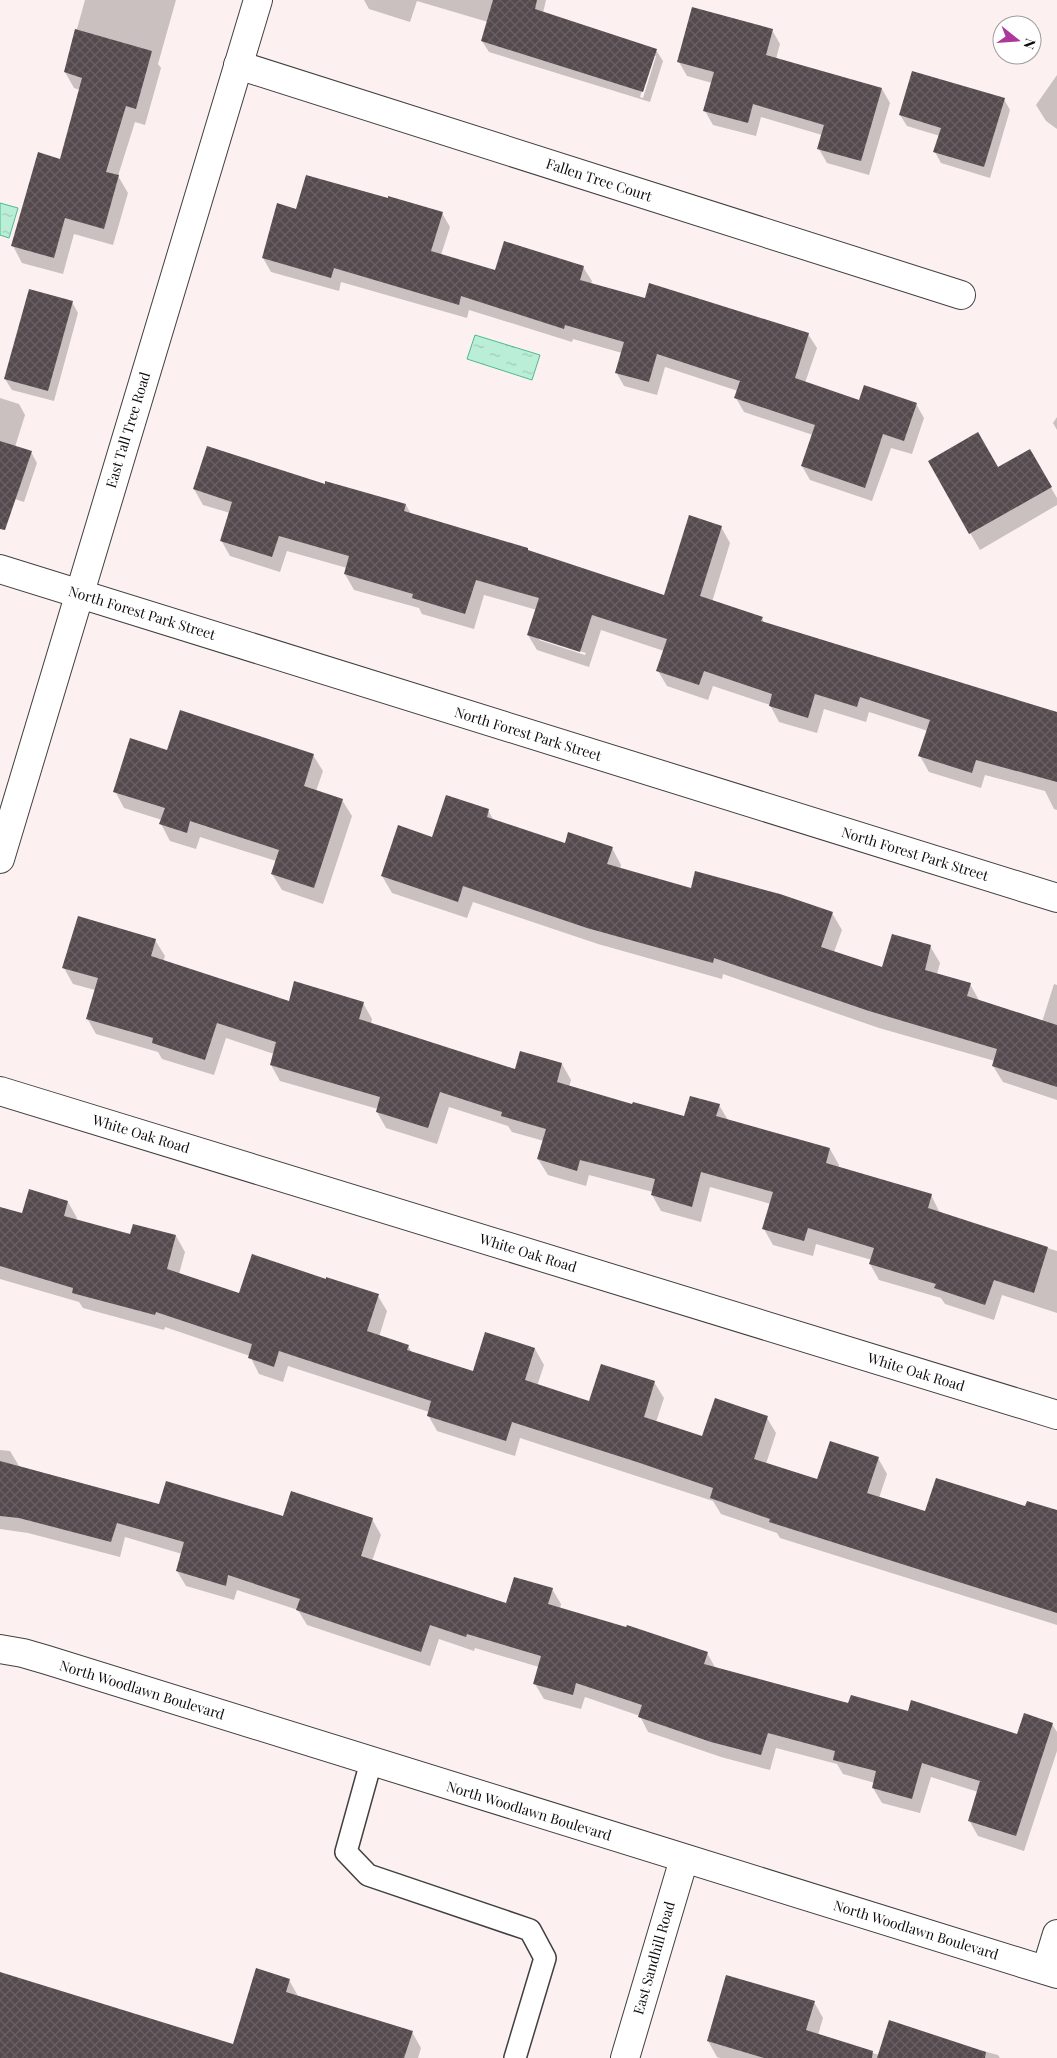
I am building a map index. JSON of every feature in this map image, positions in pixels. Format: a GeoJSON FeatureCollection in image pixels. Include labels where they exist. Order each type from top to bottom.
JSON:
{"type":"FeatureCollection","features":[{"type":"Feature","properties":{"kind":"street","name":"East Tall Tree Road"},"geometry":{"type":"LineString","coordinates":[[0,860],[258,0]]}},
{"type":"Feature","properties":{"kind":"street","name":"Fallen Tree Court"},"geometry":{"type":"LineString","coordinates":[[238,65],[961,295]]}},
{"type":"Feature","properties":{"kind":"street","name":"North Forest Park Street"},"geometry":{"type":"LineString","coordinates":[[0,569],[1057,898]]}},
{"type":"Feature","properties":{"kind":"street","name":"White Oak Road"},"geometry":{"type":"LineString","coordinates":[[0,1090],[1057,1415]]}},
{"type":"Feature","properties":{"kind":"street","name":"North Woodlawn Boulevard"},"geometry":{"type":"LineString","coordinates":[[0,1649],[23,1653],[1051,1972]]}},
{"type":"Feature","properties":{"kind":"street","name":"East Sandhill Road"},"geometry":{"type":"LineString","coordinates":[[625,2058],[684,1859]]}},
{"type":"Feature","properties":{"kind":"street"},"geometry":{"type":"LineString","coordinates":[[1051,1972],[1057,1934]]}},
{"type":"Feature","properties":{"kind":"lane"},"geometry":{"type":"LineString","coordinates":[[371,1762],[346,1852],[368,1875],[530,1930],[545,1958],[514,2058]]}},
{"type":"Feature","properties":{"kind":"water"},"geometry":{"type":"Polygon","coordinates":[[[0,203],[18,208],[9,238],[0,235],[0,203]]]}},
{"type":"Feature","properties":{"kind":"water"},"geometry":{"type":"Polygon","coordinates":[[[475,335],[540,355],[532,380],[467,359],[475,335]]]}},
{"type":"Feature","properties":{"kind":"building"},"geometry":{"type":"Polygon","coordinates":[[[493,0],[537,0],[535,9],[657,49],[643,92],[481,41],[493,0]]]}},
{"type":"Feature","properties":{"kind":"building"},"geometry":{"type":"Polygon","coordinates":[[[692,7],[773,29],[766,55],[882,88],[861,161],[817,149],[824,125],[753,104],[748,123],[703,111],[714,72],[677,62],[692,7]]]}},
{"type":"Feature","properties":{"kind":"building"},"geometry":{"type":"Polygon","coordinates":[[[75,29],[152,51],[136,109],[126,106],[106,172],[119,175],[104,229],[65,218],[54,258],[11,246],[38,152],[60,159],[82,78],[64,72],[75,29]]]}},
{"type":"Feature","properties":{"kind":"building"},"geometry":{"type":"Polygon","coordinates":[[[912,71],[1005,98],[984,167],[933,152],[941,128],[899,115],[912,71]]]}},
{"type":"Feature","properties":{"kind":"building"},"geometry":{"type":"Polygon","coordinates":[[[306,175],[443,212],[431,251],[495,270],[504,241],[584,266],[580,280],[645,298],[649,283],[809,333],[795,378],[859,400],[864,385],[917,403],[904,441],[883,434],[865,488],[801,466],[815,425],[734,398],[740,381],[657,354],[649,382],[615,373],[624,342],[565,325],[564,329],[461,296],[459,305],[334,268],[331,278],[262,258],[277,203],[296,209],[306,175]]]}},
{"type":"Feature","properties":{"kind":"building"},"geometry":{"type":"Polygon","coordinates":[[[29,289],[73,301],[48,391],[4,379],[29,289]]]}},
{"type":"Feature","properties":{"kind":"building"},"geometry":{"type":"Polygon","coordinates":[[[978,432],[998,467],[1030,449],[1052,487],[969,534],[928,461],[978,432]]]}},
{"type":"Feature","properties":{"kind":"building"},"geometry":{"type":"Polygon","coordinates":[[[0,441],[32,451],[5,530],[0,529],[0,441]]]}},
{"type":"Feature","properties":{"kind":"building"},"geometry":{"type":"Polygon","coordinates":[[[207,446],[325,484],[325,481],[406,504],[404,511],[528,548],[528,550],[664,595],[689,515],[722,526],[700,596],[763,617],[761,621],[1057,712],[1057,782],[976,760],[972,773],[918,756],[930,720],[860,697],[857,707],[815,694],[808,718],[769,706],[772,694],[704,671],[699,685],[656,671],[667,639],[592,615],[580,652],[527,635],[539,598],[476,580],[465,614],[412,598],[413,594],[344,574],[349,556],[279,536],[272,557],[220,541],[232,502],[193,489],[207,446]]]}},
{"type":"Feature","properties":{"kind":"building"},"geometry":{"type":"Polygon","coordinates":[[[180,710],[314,754],[304,786],[343,799],[314,888],[271,874],[279,850],[190,821],[187,833],[159,824],[165,808],[113,792],[130,738],[167,750],[180,710]]]}},
{"type":"Feature","properties":{"kind":"building"},"geometry":{"type":"Polygon","coordinates":[[[446,795],[489,809],[487,817],[565,843],[568,832],[613,847],[607,864],[691,888],[695,871],[780,894],[833,912],[821,947],[882,967],[892,934],[931,945],[925,970],[971,983],[967,996],[1057,1025],[1057,1087],[992,1066],[997,1049],[869,1011],[714,958],[713,963],[587,928],[463,886],[458,902],[381,876],[398,825],[432,837],[446,795]]]}},
{"type":"Feature","properties":{"kind":"building"},"geometry":{"type":"Polygon","coordinates":[[[78,916],[156,939],[151,956],[289,1001],[294,981],[364,1002],[359,1019],[515,1069],[520,1051],[562,1063],[557,1082],[632,1104],[633,1102],[684,1116],[690,1096],[720,1104],[716,1116],[830,1148],[826,1163],[932,1194],[928,1208],[1048,1247],[1034,1293],[994,1280],[985,1305],[934,1288],[936,1284],[869,1264],[874,1248],[808,1228],[804,1241],[762,1229],[773,1192],[701,1172],[692,1207],[651,1195],[655,1179],[580,1160],[577,1171],[537,1159],[546,1129],[501,1116],[502,1112],[440,1092],[428,1128],[376,1112],[380,1097],[270,1065],[276,1042],[217,1023],[205,1060],[152,1043],[153,1038],[86,1019],[98,978],[62,968],[78,916]]]}},
{"type":"Feature","properties":{"kind":"building"},"geometry":{"type":"Polygon","coordinates":[[[29,1189],[68,1201],[64,1216],[130,1234],[133,1224],[176,1235],[167,1269],[239,1293],[252,1254],[326,1279],[326,1277],[379,1294],[367,1331],[409,1345],[407,1350],[473,1371],[485,1332],[535,1348],[525,1380],[589,1401],[601,1364],[655,1381],[644,1417],[702,1436],[715,1398],[768,1416],[754,1459],[817,1479],[830,1441],[879,1457],[867,1493],[925,1511],[936,1478],[1025,1506],[1027,1501],[1057,1510],[1057,1613],[769,1522],[770,1519],[710,1498],[713,1488],[637,1462],[512,1422],[506,1441],[427,1416],[431,1401],[279,1351],[274,1367],[248,1358],[252,1344],[156,1312],[155,1315],[72,1293],[73,1288],[0,1266],[0,1207],[22,1213],[29,1189]]]}},
{"type":"Feature","properties":{"kind":"building"},"geometry":{"type":"Polygon","coordinates":[[[0,1461],[159,1504],[166,1481],[283,1516],[291,1491],[373,1518],[361,1556],[506,1603],[514,1577],[553,1588],[548,1604],[626,1627],[627,1625],[708,1652],[704,1664],[848,1703],[851,1695],[908,1711],[911,1700],[1017,1734],[1024,1713],[1053,1723],[1016,1836],[968,1821],[980,1781],[922,1763],[912,1799],[872,1788],[876,1771],[833,1760],[835,1751],[768,1733],[761,1755],[711,1742],[638,1717],[642,1705],[576,1683],[573,1695],[533,1684],[541,1656],[467,1634],[466,1637],[430,1625],[421,1652],[296,1610],[300,1599],[228,1575],[226,1586],[176,1571],[184,1542],[117,1523],[111,1542],[19,1518],[0,1516],[0,1461]]]}},
{"type":"Feature","properties":{"kind":"building"},"geometry":{"type":"Polygon","coordinates":[[[256,1968],[290,1979],[286,1992],[413,2031],[404,2058],[0,2058],[0,1972],[233,2044],[256,1968]]]}},
{"type":"Feature","properties":{"kind":"building"},"geometry":{"type":"Polygon","coordinates":[[[726,1975],[815,2001],[806,2030],[873,2051],[872,2058],[764,2058],[707,2041],[726,1975]]]}},
{"type":"Feature","properties":{"kind":"building"},"geometry":{"type":"Polygon","coordinates":[[[889,2020],[986,2052],[985,2058],[877,2058],[889,2020]]]}}]}
